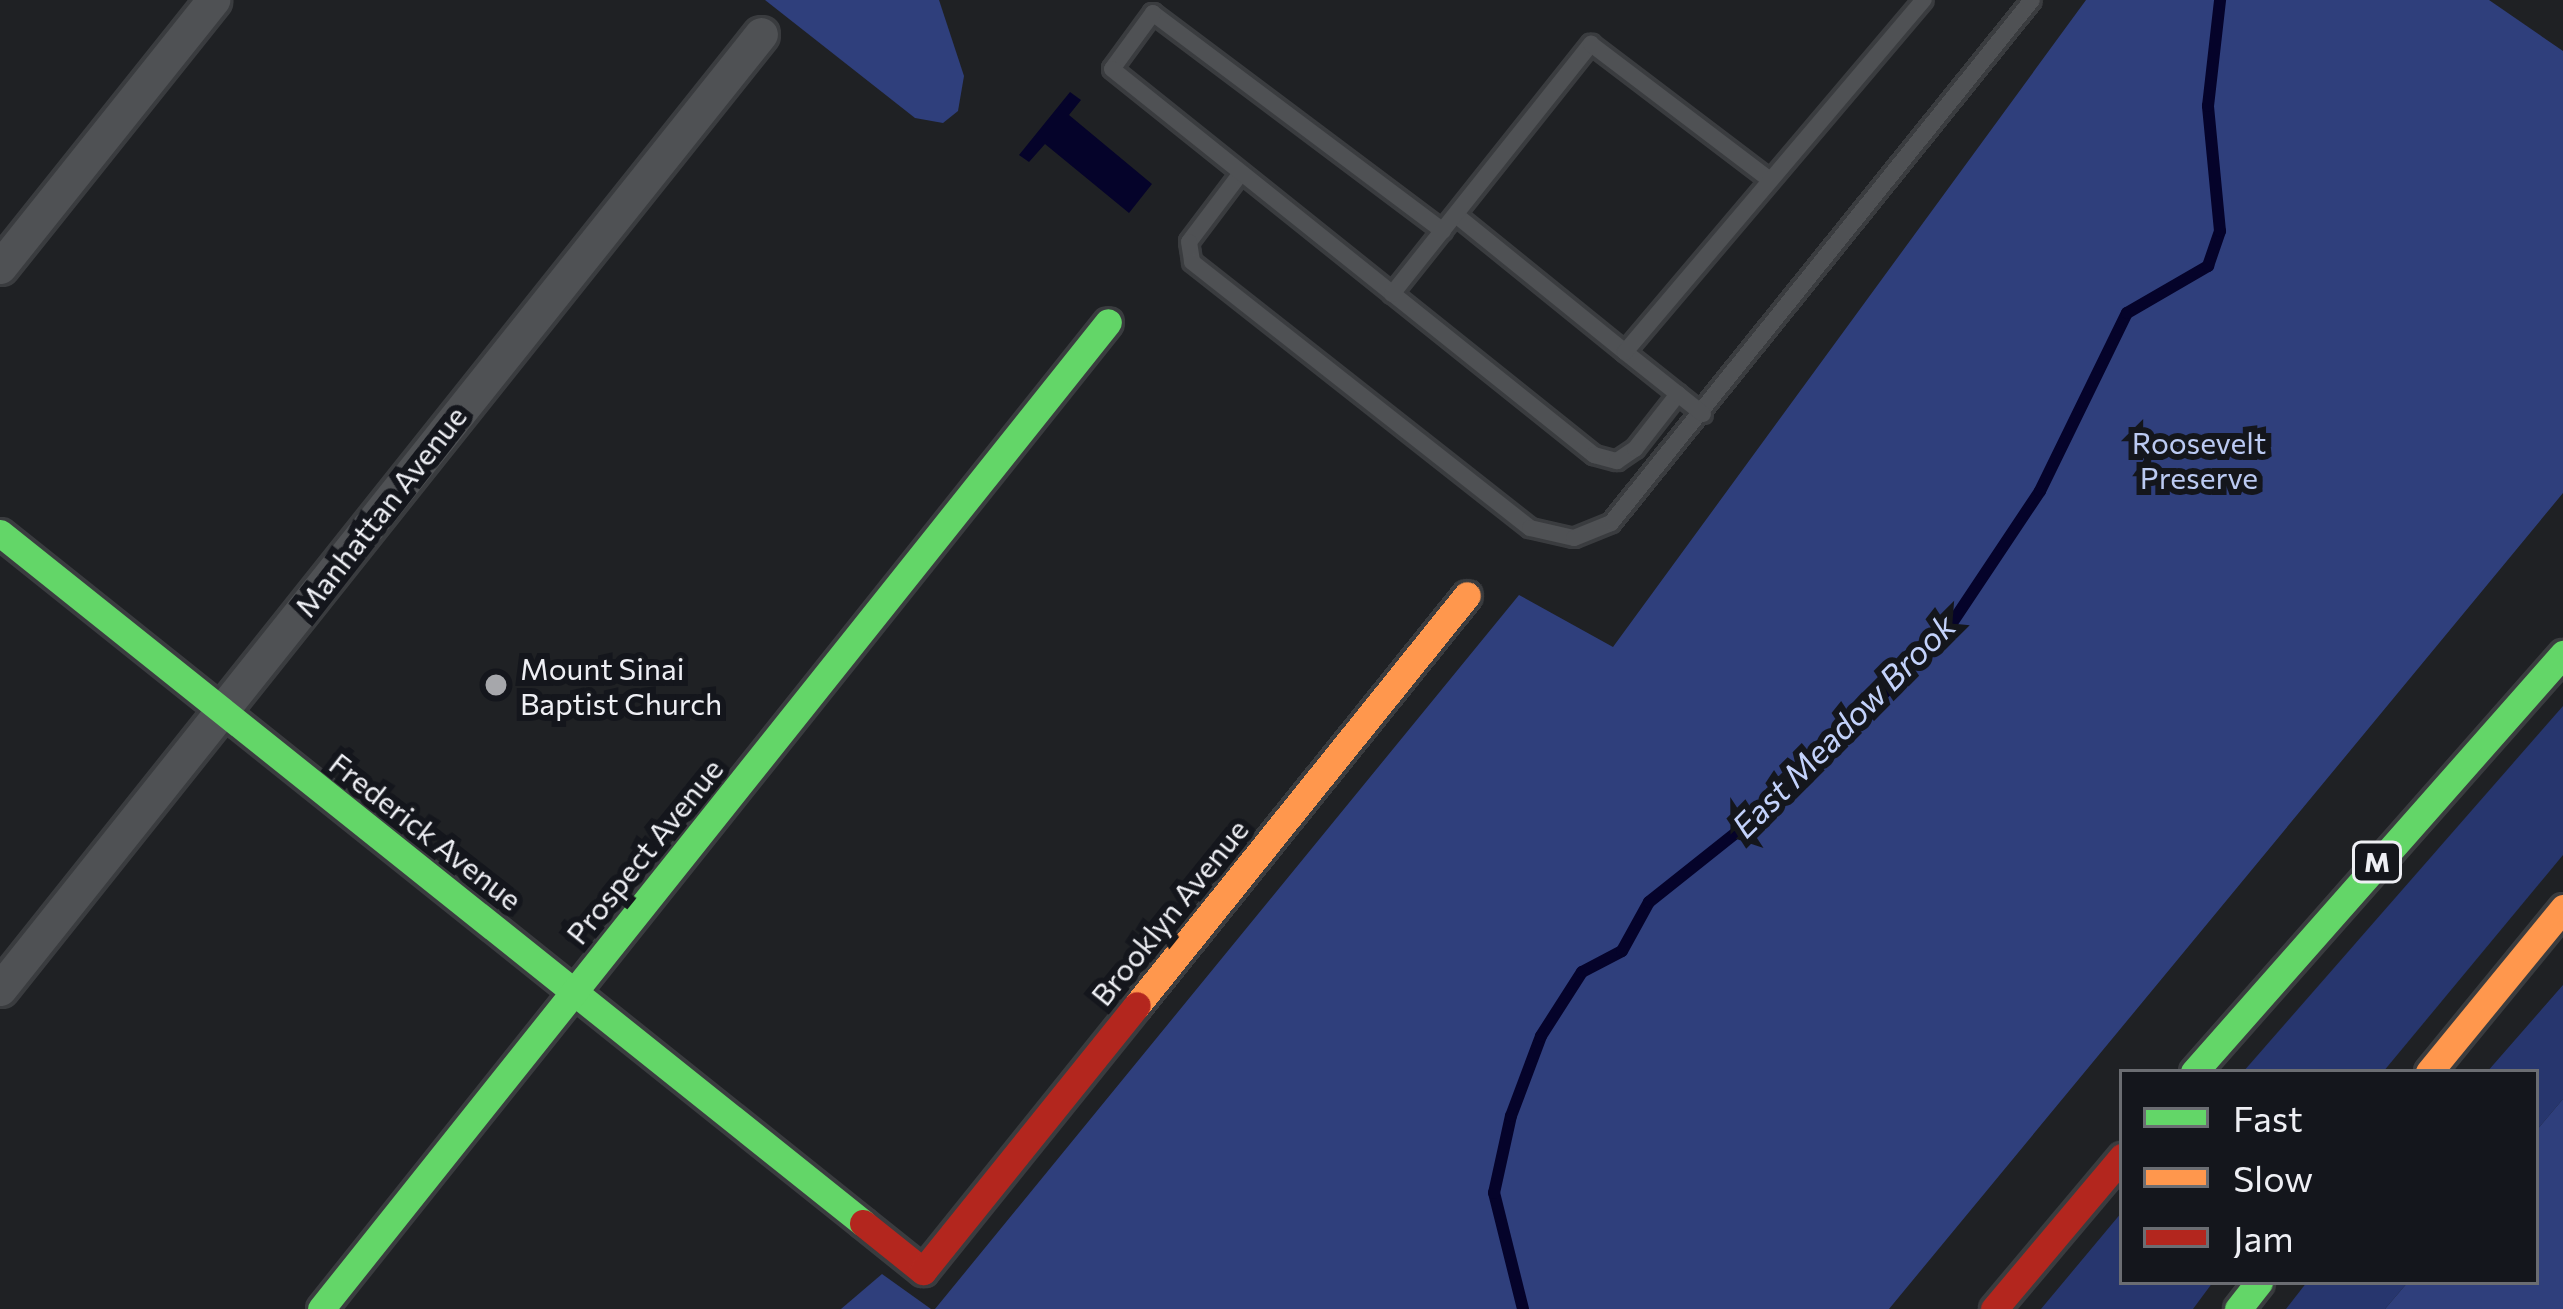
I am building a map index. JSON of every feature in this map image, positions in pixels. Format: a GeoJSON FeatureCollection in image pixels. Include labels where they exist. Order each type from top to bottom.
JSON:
{"type":"FeatureCollection","features":[{"type":"Feature","properties":{"kind":"main road","name":"Prospect Avenue"},"geometry":{"type":"LineString","coordinates":[[321,1309],[1108,322]]}},
{"type":"Feature","properties":{"kind":"main road","name":"Frederick Avenue"},"geometry":{"type":"LineString","coordinates":[[0,533],[923,1271]]}},
{"type":"Feature","properties":{"kind":"main road","name":"Brooklyn Avenue"},"geometry":{"type":"LineString","coordinates":[[923,1271],[1466,595]]}},
{"type":"Feature","properties":{"kind":"main road","name":"M"},"geometry":{"type":"LineString","coordinates":[[2197,1069],[2563,654]]}},
{"type":"Feature","properties":{"kind":"main road"},"geometry":{"type":"LineString","coordinates":[[2430,1069],[2563,908]]}},
{"type":"Feature","properties":{"kind":"main road"},"geometry":{"type":"LineString","coordinates":[[1994,1309],[2119,1161]]}},
{"type":"Feature","properties":{"kind":"main road"},"geometry":{"type":"LineString","coordinates":[[2238,1309],[2258,1285]]}},
{"type":"Feature","properties":{"kind":"street"},"geometry":{"type":"LineString","coordinates":[[0,267],[213,0]]}},
{"type":"Feature","properties":{"kind":"street","name":"Manhattan Avenue"},"geometry":{"type":"LineString","coordinates":[[0,989],[761,34]]}},
{"type":"Feature","properties":{"kind":"lane"},"geometry":{"type":"LineString","coordinates":[[1625,352],[1924,0]]}},
{"type":"Feature","properties":{"kind":"lane"},"geometry":{"type":"LineString","coordinates":[[1241,173],[1190,242],[1192,262],[1530,528],[1574,538],[1611,524],[2032,0]]}},
{"type":"Feature","properties":{"kind":"lane"},"geometry":{"type":"LineString","coordinates":[[1443,231],[1153,13],[1112,69],[1594,455],[1617,461],[1635,449],[1678,394]]}},
{"type":"Feature","properties":{"kind":"lane"},"geometry":{"type":"LineString","coordinates":[[1391,294],[1592,44],[1770,180]]}},
{"type":"Feature","properties":{"kind":"lane"},"geometry":{"type":"LineString","coordinates":[[1456,215],[1703,414]]}},
{"type":"Feature","properties":{"kind":"shaded area"},"geometry":{"type":"Polygon","coordinates":[[[1070,92],[1081,100],[1069,115],[1152,184],[1129,213],[1045,144],[1029,162],[1019,155],[1070,92]]]}},
{"type":"Feature","properties":{"kind":"shaded area"},"geometry":{"type":"Polygon","coordinates":[[[2563,706],[2563,855],[2385,1069],[2246,1069],[2563,706]]]}},
{"type":"Feature","properties":{"kind":"shaded area"},"geometry":{"type":"Polygon","coordinates":[[[2563,985],[2563,1099],[2539,1127],[2539,1069],[2490,1069],[2563,985]]]}},
{"type":"Feature","properties":{"kind":"shaded area"},"geometry":{"type":"Polygon","coordinates":[[[2119,1216],[2119,1285],[2211,1285],[2193,1309],[2041,1309],[2119,1216]]]}},
{"type":"Feature","properties":{"kind":"shaded area"},"geometry":{"type":"Polygon","coordinates":[[[2305,1285],[2405,1285],[2385,1309],[2286,1309],[2305,1285]]]}},
{"type":"Feature","properties":{"kind":"green space"},"geometry":{"type":"Polygon","coordinates":[[[765,0],[939,0],[964,76],[958,111],[943,123],[915,118],[765,0]]]}},
{"type":"Feature","properties":{"kind":"green space","name":"Roosevelt Preserve"},"geometry":{"type":"Polygon","coordinates":[[[2086,0],[2489,0],[2563,51],[2563,493],[1889,1309],[935,1309],[1519,595],[1613,647],[2086,0]]]}},
{"type":"Feature","properties":{"kind":"green space"},"geometry":{"type":"Polygon","coordinates":[[[2563,1099],[2563,1309],[2385,1309],[2405,1285],[2539,1285],[2539,1127],[2563,1099]]]}},
{"type":"Feature","properties":{"kind":"green space"},"geometry":{"type":"Polygon","coordinates":[[[882,1274],[931,1309],[841,1309],[882,1274]]]}},
{"type":"Feature","properties":{"kind":"waterway","name":"East Meadow Brook"},"geometry":{"type":"LineString","coordinates":[[1523,1309],[1494,1193],[1511,1116],[1541,1036],[1582,972],[1622,951],[1649,902],[1776,801],[1948,629],[2040,491],[2127,313],[2208,266],[2220,231],[2208,106],[2220,0]]}},
{"type":"Feature","properties":{"kind":"traffic: fast"},"geometry":{"type":"LineString","coordinates":[[321,1309],[1108,322]]}},
{"type":"Feature","properties":{"kind":"traffic: fast"},"geometry":{"type":"LineString","coordinates":[[0,533],[863,1223]]}},
{"type":"Feature","properties":{"kind":"traffic: fast"},"geometry":{"type":"LineString","coordinates":[[2197,1069],[2563,654]]}},
{"type":"Feature","properties":{"kind":"traffic: fast"},"geometry":{"type":"LineString","coordinates":[[2238,1309],[2257,1285]]}},
{"type":"Feature","properties":{"kind":"traffic: slow"},"geometry":{"type":"LineString","coordinates":[[1137,1005],[1467,595]]}},
{"type":"Feature","properties":{"kind":"traffic: slow"},"geometry":{"type":"LineString","coordinates":[[2431,1069],[2563,908]]}},
{"type":"Feature","properties":{"kind":"traffic: jam"},"geometry":{"type":"LineString","coordinates":[[863,1223],[923,1271],[1137,1005]]}},
{"type":"Feature","properties":{"kind":"traffic: jam"},"geometry":{"type":"LineString","coordinates":[[1994,1309],[2119,1161]]}},
{"type":"Feature","properties":{"kind":"place","name":"Mount Sinai Baptist Church"},"geometry":{"type":"Point","coordinates":[496,685]}}]}
